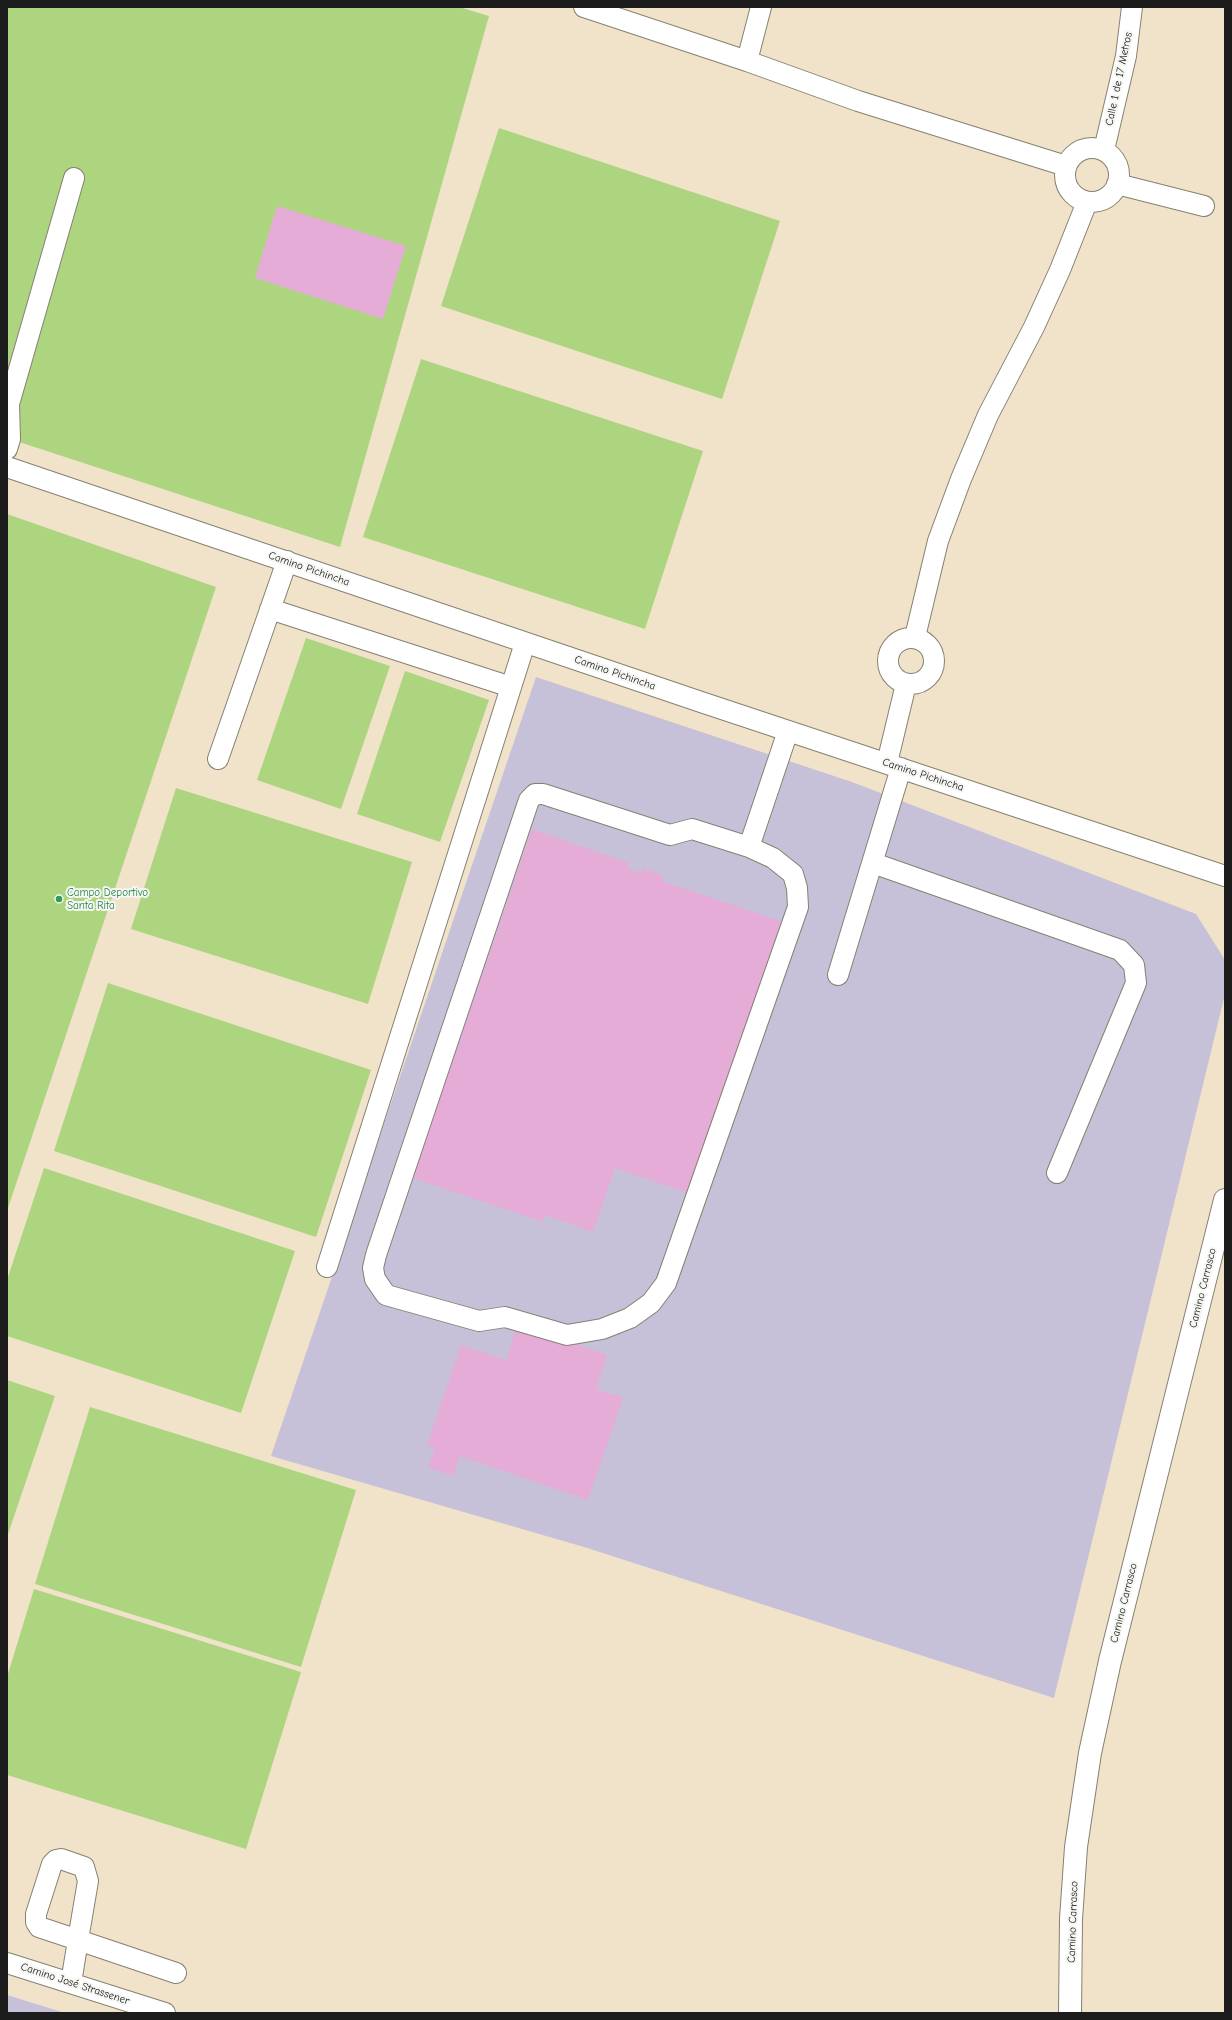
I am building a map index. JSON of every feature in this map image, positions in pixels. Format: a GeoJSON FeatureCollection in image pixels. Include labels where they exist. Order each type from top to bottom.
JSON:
{"type":"FeatureCollection","features":[{"type":"Feature","properties":{"kind":"main road","name":"Camino Carrasco"},"geometry":{"type":"LineString","coordinates":[[1070,2013],[1071,1919],[1076,1847],[1090,1753],[1110,1661],[1221,1234],[1225,1200]]}},
{"type":"Feature","properties":{"kind":"street"},"geometry":{"type":"LineString","coordinates":[[584,7],[746,61],[858,101],[1066,166]]}},
{"type":"Feature","properties":{"kind":"street"},"geometry":{"type":"LineString","coordinates":[[746,61],[761,7]]}},
{"type":"Feature","properties":{"kind":"street","name":"Calle 1 de 17 Metros"},"geometry":{"type":"LineString","coordinates":[[1104,150],[1126,56],[1132,7]]}},
{"type":"Feature","properties":{"kind":"street"},"geometry":{"type":"LineString","coordinates":[[1095,148],[1104,150],[1116,161],[1118,169],[1117,184],[1112,193],[1105,198],[1097,202],[1087,202],[1075,196],[1066,184],[1066,166],[1071,158],[1078,152],[1095,148]]}},
{"type":"Feature","properties":{"kind":"street"},"geometry":{"type":"LineString","coordinates":[[7,449],[10,439],[9,404],[74,178]]}},
{"type":"Feature","properties":{"kind":"street"},"geometry":{"type":"LineString","coordinates":[[1117,184],[1204,206]]}},
{"type":"Feature","properties":{"kind":"street"},"geometry":{"type":"LineString","coordinates":[[915,637],[938,541],[961,479],[988,415],[1034,327],[1060,270],[1087,202]]}},
{"type":"Feature","properties":{"kind":"street","name":"Camino Pichincha"},"geometry":{"type":"LineString","coordinates":[[7,467],[525,643],[1225,876]]}},
{"type":"Feature","properties":{"kind":"street"},"geometry":{"type":"LineString","coordinates":[[218,759],[287,562]]}},
{"type":"Feature","properties":{"kind":"street"},"geometry":{"type":"LineString","coordinates":[[270,609],[510,687]]}},
{"type":"Feature","properties":{"kind":"street"},"geometry":{"type":"LineString","coordinates":[[915,637],[929,644],[935,658],[932,672],[921,682],[906,684],[894,676],[888,663],[889,656],[891,649],[901,639],[915,637]]}},
{"type":"Feature","properties":{"kind":"street"},"geometry":{"type":"LineString","coordinates":[[327,1267],[525,643]]}},
{"type":"Feature","properties":{"kind":"street"},"geometry":{"type":"LineString","coordinates":[[838,975],[873,863],[894,766],[906,684]]}},
{"type":"Feature","properties":{"kind":"street"},"geometry":{"type":"LineString","coordinates":[[749,847],[788,730]]}},
{"type":"Feature","properties":{"kind":"street"},"geometry":{"type":"LineString","coordinates":[[535,794],[543,794],[670,835],[692,829],[749,847],[773,858],[793,874],[797,888],[798,907],[675,1261],[666,1283],[651,1303],[630,1318],[616,1324],[602,1329],[567,1336],[505,1317],[479,1321],[386,1295],[375,1279],[373,1268],[376,1255],[529,800],[535,794]]}},
{"type":"Feature","properties":{"kind":"street"},"geometry":{"type":"LineString","coordinates":[[873,863],[1120,950],[1134,965],[1136,982],[1057,1173]]}},
{"type":"Feature","properties":{"kind":"street"},"geometry":{"type":"LineString","coordinates":[[71,1983],[78,1940],[176,1973]]}},
{"type":"Feature","properties":{"kind":"street","name":"Camino José Strassener"},"geometry":{"type":"LineString","coordinates":[[7,1963],[165,2013]]}},
{"type":"Feature","properties":{"kind":"shaded area"},"geometry":{"type":"Polygon","coordinates":[[[536,677],[852,782],[1196,914],[1225,960],[1225,994],[1054,1698],[584,1547],[271,1456],[536,677]]]}},
{"type":"Feature","properties":{"kind":"shaded area"},"geometry":{"type":"Polygon","coordinates":[[[7,1995],[65,2013],[7,2013],[7,1995]]]}},
{"type":"Feature","properties":{"kind":"green space"},"geometry":{"type":"Polygon","coordinates":[[[7,7],[459,7],[489,16],[340,547],[7,438],[7,7]]]}},
{"type":"Feature","properties":{"kind":"green space"},"geometry":{"type":"Polygon","coordinates":[[[499,128],[780,221],[722,399],[441,306],[499,128]]]}},
{"type":"Feature","properties":{"kind":"green space"},"geometry":{"type":"Polygon","coordinates":[[[421,359],[703,451],[645,629],[363,537],[421,359]]]}},
{"type":"Feature","properties":{"kind":"green space","name":"Campo Deportivo Santa Rita"},"geometry":{"type":"Polygon","coordinates":[[[7,514],[216,587],[7,1211],[7,514]]]}},
{"type":"Feature","properties":{"kind":"green space"},"geometry":{"type":"Polygon","coordinates":[[[306,638],[390,666],[341,809],[257,780],[306,638]]]}},
{"type":"Feature","properties":{"kind":"green space"},"geometry":{"type":"Polygon","coordinates":[[[405,671],[489,700],[440,842],[357,814],[405,671]]]}},
{"type":"Feature","properties":{"kind":"green space"},"geometry":{"type":"Polygon","coordinates":[[[176,788],[412,862],[368,1004],[131,929],[176,788]]]}},
{"type":"Feature","properties":{"kind":"green space"},"geometry":{"type":"Polygon","coordinates":[[[108,983],[371,1070],[316,1237],[54,1151],[108,983]]]}},
{"type":"Feature","properties":{"kind":"green space"},"geometry":{"type":"Polygon","coordinates":[[[44,1168],[295,1251],[241,1413],[7,1336],[7,1280],[44,1168]]]}},
{"type":"Feature","properties":{"kind":"green space"},"geometry":{"type":"Polygon","coordinates":[[[7,1380],[55,1396],[7,1537],[7,1380]]]}},
{"type":"Feature","properties":{"kind":"green space"},"geometry":{"type":"Polygon","coordinates":[[[90,1407],[356,1490],[301,1667],[35,1584],[90,1407]]]}},
{"type":"Feature","properties":{"kind":"green space"},"geometry":{"type":"Polygon","coordinates":[[[34,1589],[301,1672],[246,1849],[7,1775],[7,1677],[34,1589]]]}},
{"type":"Feature","properties":{"kind":"building"},"geometry":{"type":"Polygon","coordinates":[[[277,206],[406,246],[383,319],[255,278],[277,206]]]}},
{"type":"Feature","properties":{"kind":"building"},"geometry":{"type":"Polygon","coordinates":[[[532,829],[629,863],[627,868],[641,873],[643,868],[663,875],[662,881],[783,922],[691,1194],[615,1168],[593,1232],[545,1215],[543,1222],[413,1178],[532,829]]]}},
{"type":"Feature","properties":{"kind":"building"},"geometry":{"type":"Polygon","coordinates":[[[518,1324],[607,1355],[596,1389],[623,1398],[588,1500],[460,1456],[453,1476],[428,1467],[435,1448],[427,1445],[461,1345],[506,1360],[518,1324]]]}},
{"type":"Feature","properties":{"kind":"place","name":"Campo Deportivo Santa Rita"},"geometry":{"type":"Point","coordinates":[59,899]}}]}
